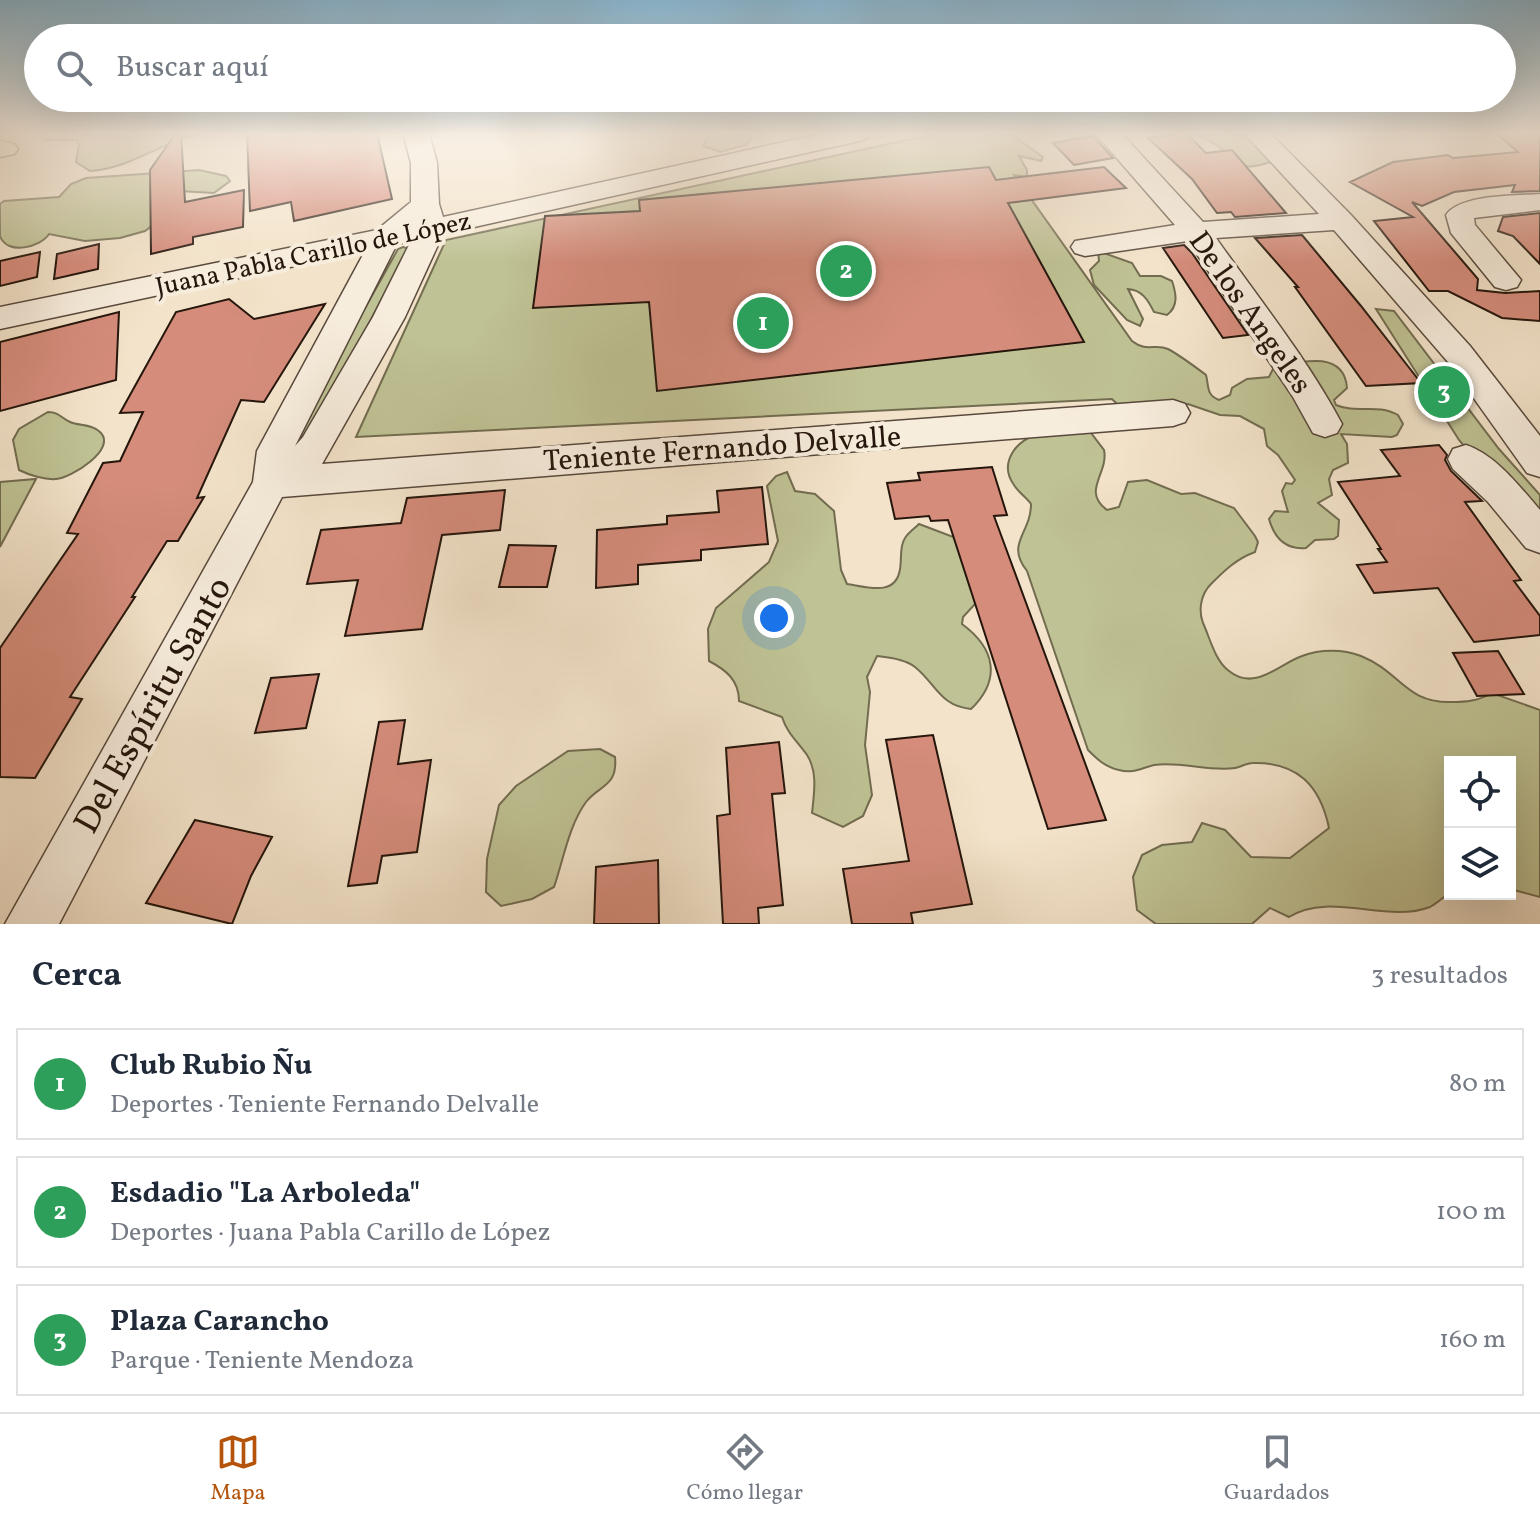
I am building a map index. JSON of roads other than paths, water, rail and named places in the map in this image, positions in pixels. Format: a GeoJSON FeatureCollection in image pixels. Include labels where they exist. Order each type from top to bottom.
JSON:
{"type":"FeatureCollection","features":[{"type":"Feature","properties":{"kind":"street","name":"Del Espíritu Santo"},"geometry":{"type":"LineString","coordinates":[[271,483],[298,467],[316,447],[389,317],[429,216],[425,176]]}},
{"type":"Feature","properties":{"kind":"street","name":"Juana Pabla Carillo de López"},"geometry":{"type":"LineString","coordinates":[[429,216],[636,176]]}},
{"type":"Feature","properties":{"kind":"street","name":"De los Angeles"},"geometry":{"type":"LineString","coordinates":[[1146,176],[1196,231],[1305,389],[1325,424]]}},
{"type":"Feature","properties":{"kind":"street"},"geometry":{"type":"LineString","coordinates":[[1298,176],[1459,354],[1523,434]]}},
{"type":"Feature","properties":{"kind":"street"},"geometry":{"type":"LineString","coordinates":[[1506,280],[1461,227],[1460,215],[1470,209],[1540,202]]}},
{"type":"Feature","properties":{"kind":"street","name":"Del Espíritu Santo"},"geometry":{"type":"LineString","coordinates":[[31,924],[271,483],[275,451],[386,238],[429,216]]}},
{"type":"Feature","properties":{"kind":"street"},"geometry":{"type":"LineString","coordinates":[[1085,247],[1196,231],[1341,221]]}},
{"type":"Feature","properties":{"kind":"street","name":"Juana Pabla Carillo de López"},"geometry":{"type":"LineString","coordinates":[[0,318],[386,238]]}},
{"type":"Feature","properties":{"kind":"street","name":"Teniente Fernando Delvalle"},"geometry":{"type":"LineString","coordinates":[[271,483],[1173,413]]}},
{"type":"Feature","properties":{"kind":"street"},"geometry":{"type":"LineString","coordinates":[[1466,459],[1501,491],[1540,537]]}},
{"type":"Feature","properties":{"kind":"place","name":"Esdadio \"La Arboleda\""},"geometry":{"type":"Point","coordinates":[846,271]}},
{"type":"Feature","properties":{"kind":"place","name":"Club Rubio Ñu"},"geometry":{"type":"Point","coordinates":[763,323]}},
{"type":"Feature","properties":{"kind":"place","name":"Plaza Carancho"},"geometry":{"type":"Point","coordinates":[1444,392]}}]}
